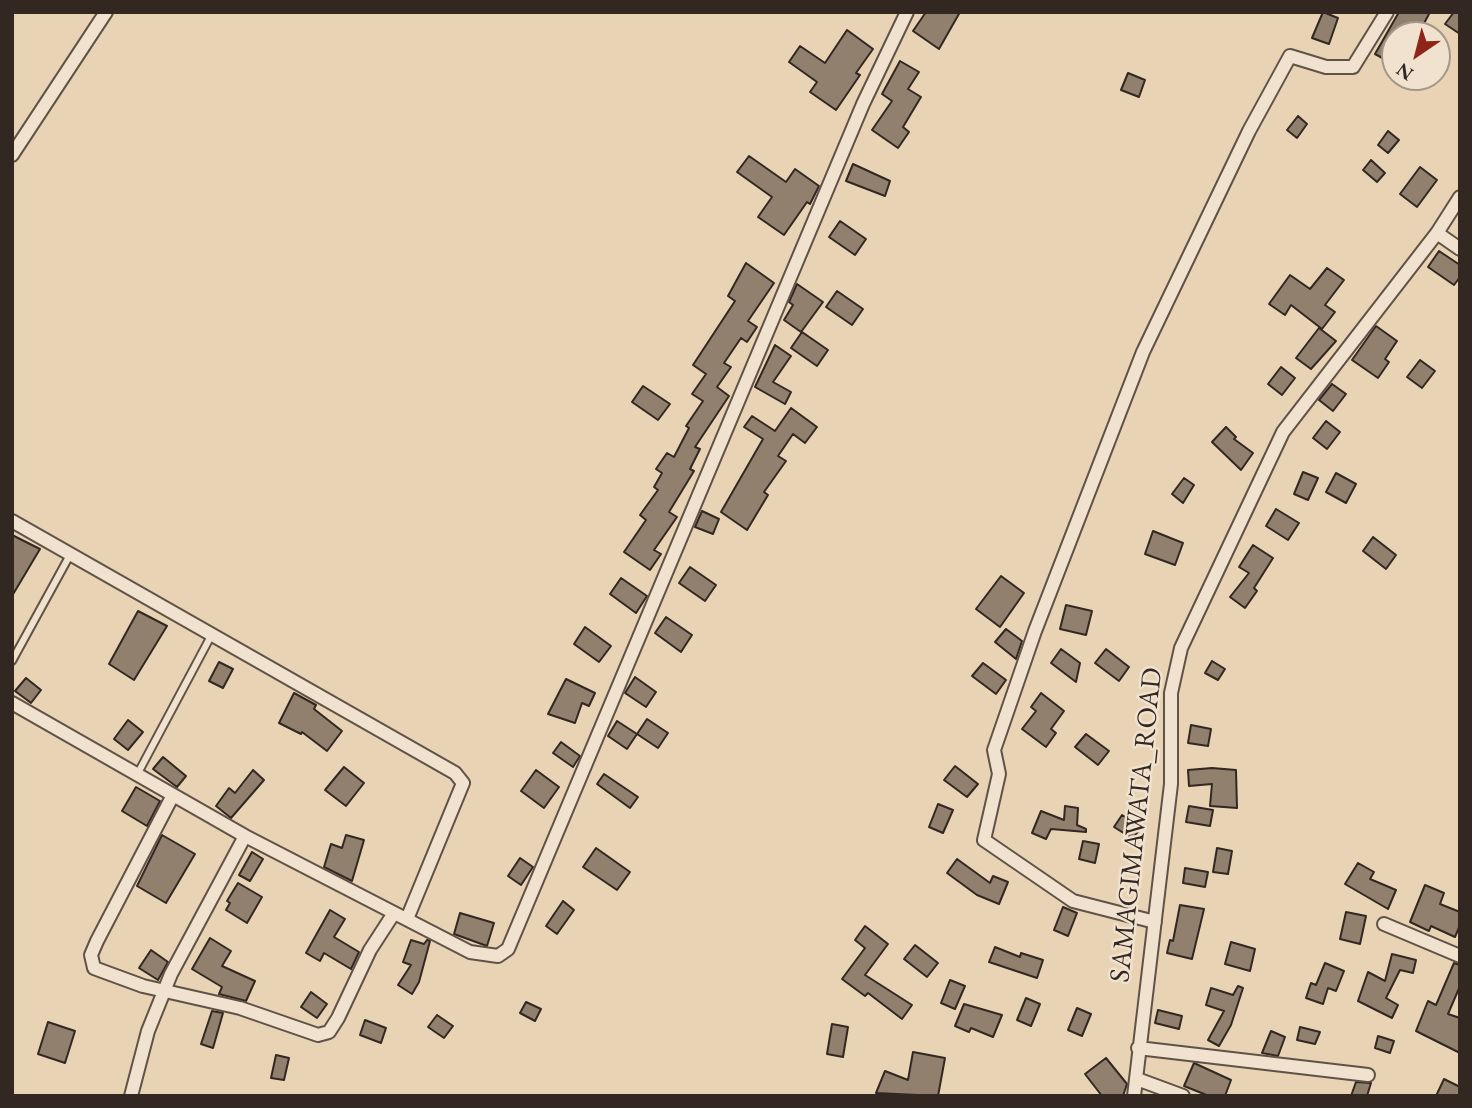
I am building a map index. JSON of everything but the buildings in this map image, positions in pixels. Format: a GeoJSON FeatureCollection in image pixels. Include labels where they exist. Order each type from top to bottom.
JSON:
{"type":"FeatureCollection","features":[{"type":"Feature","properties":{"kind":"street"},"geometry":{"type":"LineString","coordinates":[[12,155],[106,12]]}},
{"type":"Feature","properties":{"kind":"street"},"geometry":{"type":"LineString","coordinates":[[12,703],[245,836],[470,952],[498,956],[508,948],[863,104],[907,12]]}},
{"type":"Feature","properties":{"kind":"street"},"geometry":{"type":"LineString","coordinates":[[1155,922],[1073,901],[984,840],[999,774],[994,750],[1035,631],[1143,352],[1249,131],[1290,56],[1326,68],[1353,67],[1387,12]]}},
{"type":"Feature","properties":{"kind":"street","name":"SAMAGIMAWATA_ROAD"},"geometry":{"type":"LineString","coordinates":[[1134,1096],[1171,784],[1171,693],[1181,648],[1283,432],[1437,233],[1460,197]]}},
{"type":"Feature","properties":{"kind":"street"},"geometry":{"type":"LineString","coordinates":[[1437,233],[1460,249]]}},
{"type":"Feature","properties":{"kind":"street"},"geometry":{"type":"LineString","coordinates":[[12,522],[454,773],[463,783],[407,919]]}},
{"type":"Feature","properties":{"kind":"street"},"geometry":{"type":"LineString","coordinates":[[173,795],[97,941],[90,963],[94,968],[164,991],[240,1008],[318,1035],[329,1032],[370,950],[394,913]]}},
{"type":"Feature","properties":{"kind":"street"},"geometry":{"type":"LineString","coordinates":[[131,1096],[148,1031],[164,991],[245,836]]}},
{"type":"Feature","properties":{"kind":"street"},"geometry":{"type":"LineString","coordinates":[[1384,925],[1460,956]]}},
{"type":"Feature","properties":{"kind":"street"},"geometry":{"type":"LineString","coordinates":[[1138,1048],[1368,1075]]}},
{"type":"Feature","properties":{"kind":"street"},"geometry":{"type":"LineString","coordinates":[[1137,1079],[1182,1096]]}},
{"type":"Feature","properties":{"kind":"lane"},"geometry":{"type":"LineString","coordinates":[[12,660],[70,554]]}},
{"type":"Feature","properties":{"kind":"lane"},"geometry":{"type":"LineString","coordinates":[[138,773],[211,636]]}}]}
